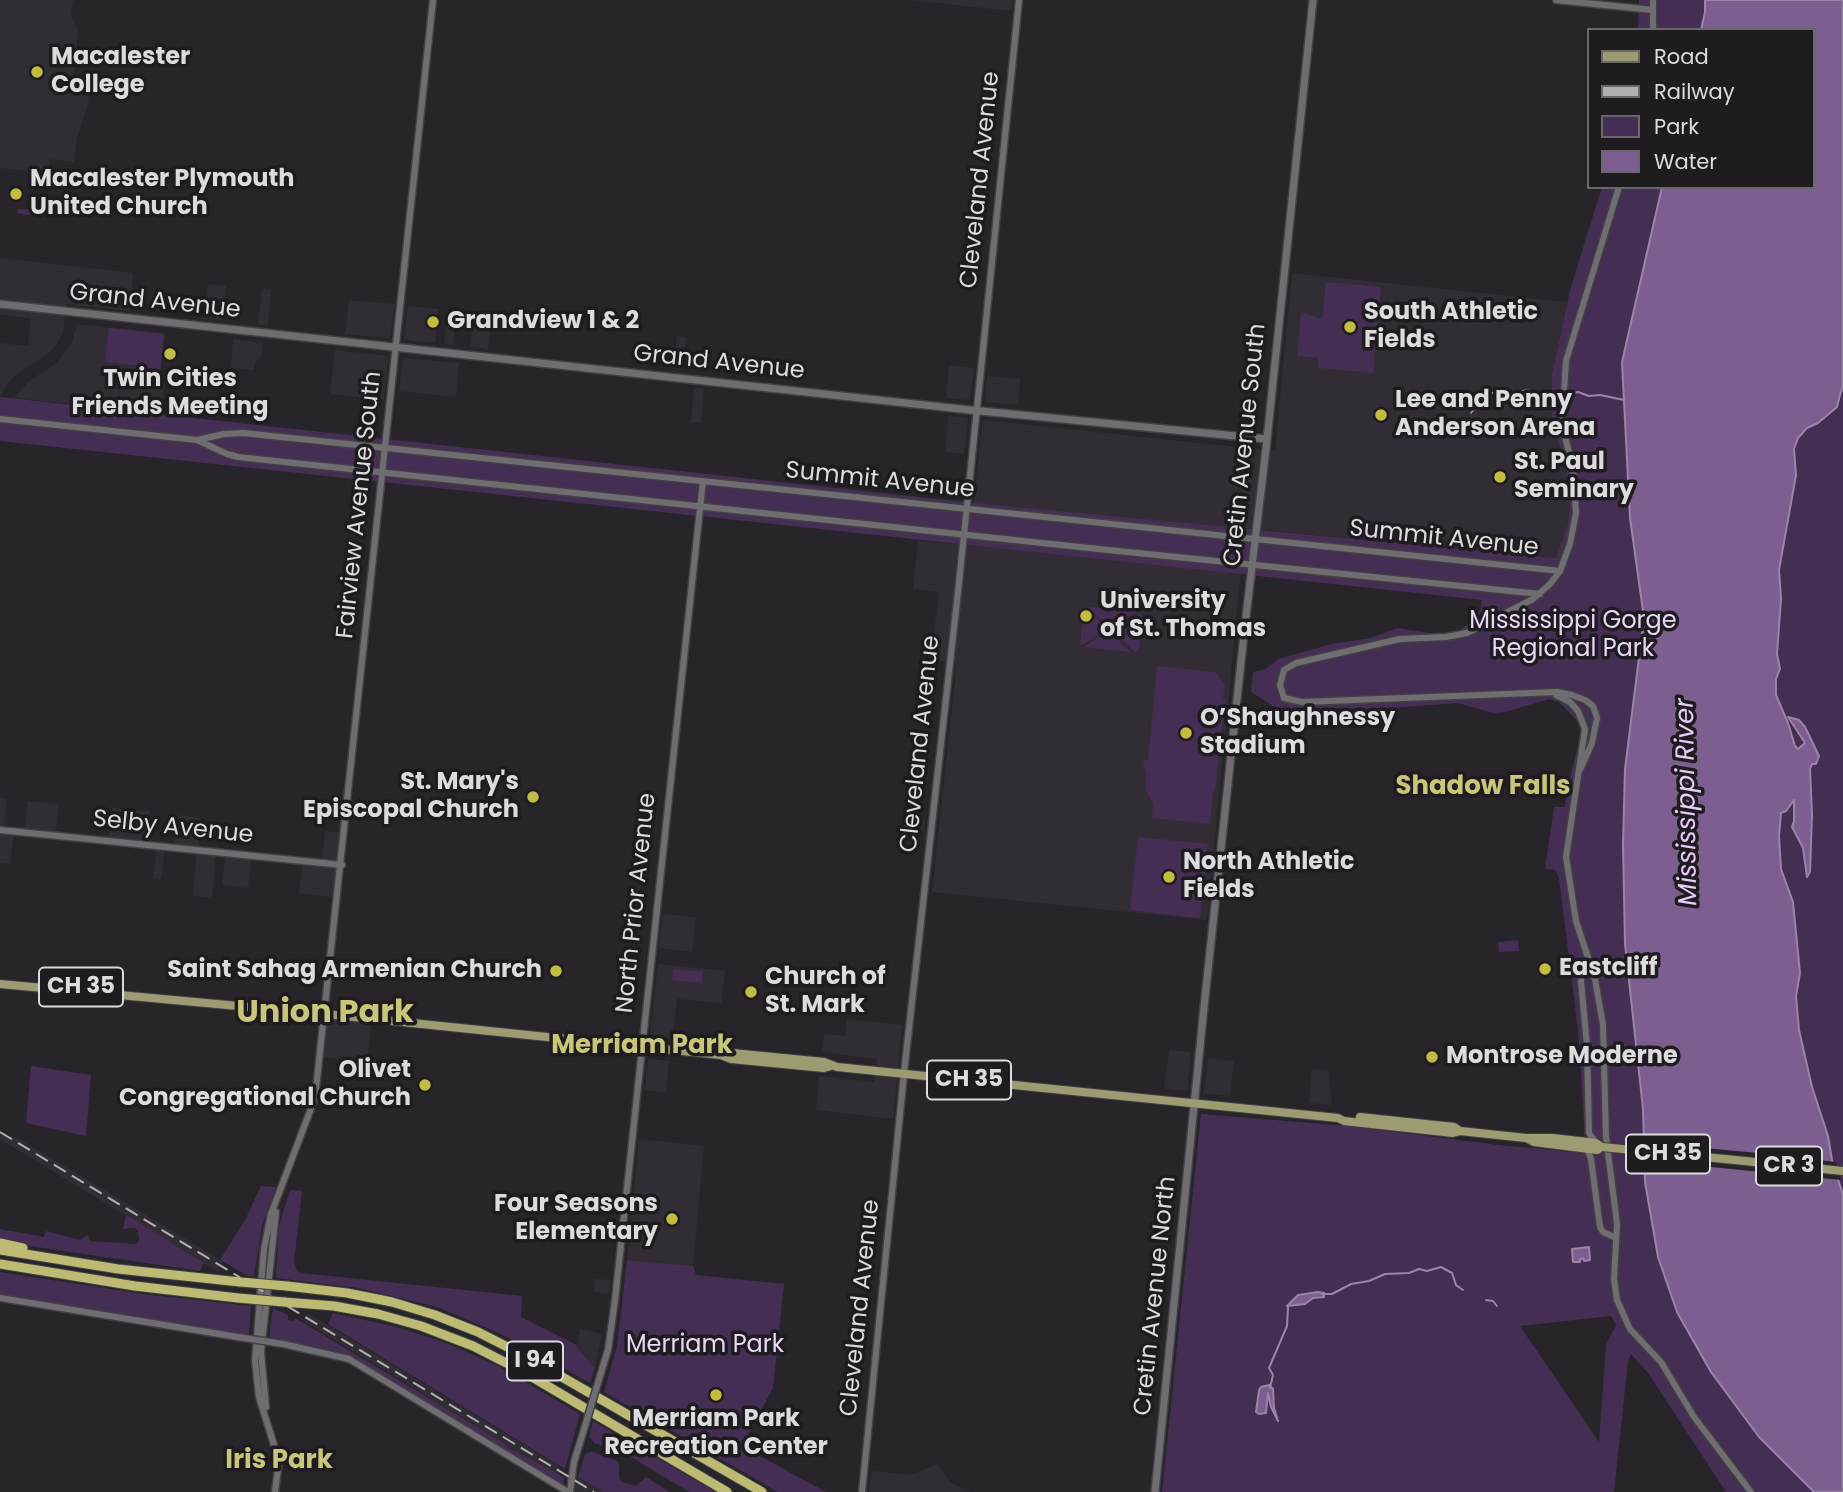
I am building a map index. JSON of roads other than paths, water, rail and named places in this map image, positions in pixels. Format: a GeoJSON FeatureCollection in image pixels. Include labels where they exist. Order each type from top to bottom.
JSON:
{"type":"FeatureCollection","features":[{"type":"Feature","properties":{"kind":"highway"},"geometry":{"type":"LineString","coordinates":[[0,1243],[155,1273]]}},
{"type":"Feature","properties":{"kind":"highway","name":"I 94"},"geometry":{"type":"LineString","coordinates":[[0,1250],[155,1273],[347,1293],[392,1302],[435,1315],[478,1332],[529,1358],[762,1492]]}},
{"type":"Feature","properties":{"kind":"highway","name":"I 94"},"geometry":{"type":"LineString","coordinates":[[0,1266],[135,1286],[334,1307],[377,1314],[431,1329],[473,1346],[522,1371],[727,1492]]}},
{"type":"Feature","properties":{"kind":"main road","name":"Cretin Avenue South"},"geometry":{"type":"LineString","coordinates":[[1195,1103],[1313,0]]}},
{"type":"Feature","properties":{"kind":"main road","name":"Grand Avenue"},"geometry":{"type":"LineString","coordinates":[[0,304],[1267,439]]}},
{"type":"Feature","properties":{"kind":"main road","name":"CH 35"},"geometry":{"type":"LineString","coordinates":[[0,982],[722,1055],[731,1059],[819,1068],[831,1066],[1149,1098],[1453,1133],[1460,1131],[1526,1138],[1534,1142],[1735,1160]]}},
{"type":"Feature","properties":{"kind":"main road","name":"Cretin Avenue North"},"geometry":{"type":"LineString","coordinates":[[1155,1492],[1195,1103]]}},
{"type":"Feature","properties":{"kind":"main road","name":"CR 3"},"geometry":{"type":"LineString","coordinates":[[1735,1160],[1843,1171]]}},
{"type":"Feature","properties":{"kind":"street","name":"Fairview Avenue South"},"geometry":{"type":"LineString","coordinates":[[275,1492],[279,1461],[267,1419],[261,1378],[261,1352],[277,1203],[315,1098],[433,0]]}},
{"type":"Feature","properties":{"kind":"street","name":"Cleveland Avenue"},"geometry":{"type":"LineString","coordinates":[[862,1492],[1019,0]]}},
{"type":"Feature","properties":{"kind":"street"},"geometry":{"type":"LineString","coordinates":[[1556,0],[1653,10]]}},
{"type":"Feature","properties":{"kind":"street"},"geometry":{"type":"LineString","coordinates":[[1653,0],[1653,28]]}},
{"type":"Feature","properties":{"kind":"street"},"geometry":{"type":"LineString","coordinates":[[1580,770],[1597,726],[1596,712],[1585,699],[1557,692],[1302,702],[1284,698],[1280,685],[1284,670],[1296,663],[1400,639],[1446,638],[1467,633],[1497,620],[1540,594],[1560,571],[1566,560],[1576,513],[1573,469],[1565,441],[1562,411],[1564,379],[1574,334],[1618,189]]}},
{"type":"Feature","properties":{"kind":"street","name":"Summit Avenue"},"geometry":{"type":"LineString","coordinates":[[0,419],[197,440],[239,457],[1540,594]]}},
{"type":"Feature","properties":{"kind":"street","name":"Summit Avenue"},"geometry":{"type":"LineString","coordinates":[[197,440],[243,433],[1560,571]]}},
{"type":"Feature","properties":{"kind":"street","name":"North Prior Avenue"},"geometry":{"type":"LineString","coordinates":[[569,1492],[574,1462],[610,1339],[703,481]]}},
{"type":"Feature","properties":{"kind":"street"},"geometry":{"type":"LineString","coordinates":[[1544,693],[1560,696],[1570,702],[1583,719],[1585,736],[1566,857],[1576,921],[1592,967],[1603,1025],[1606,1137],[1616,1217],[1615,1287],[1619,1306],[1626,1322],[1661,1362],[1694,1418],[1751,1492]]}},
{"type":"Feature","properties":{"kind":"street","name":"Selby Avenue"},"geometry":{"type":"LineString","coordinates":[[0,830],[342,864]]}},
{"type":"Feature","properties":{"kind":"street"},"geometry":{"type":"LineString","coordinates":[[1592,967],[1582,973],[1580,982],[1587,1046],[1589,1133],[1583,1145],[1591,1159],[1600,1227],[1603,1232],[1616,1238]]}},
{"type":"Feature","properties":{"kind":"street"},"geometry":{"type":"LineString","coordinates":[[1589,1133],[1598,1147],[1591,1159]]}},
{"type":"Feature","properties":{"kind":"street"},"geometry":{"type":"LineString","coordinates":[[0,1298],[283,1344],[349,1359],[569,1492]]}},
{"type":"Feature","properties":{"kind":"water","name":"Mississippi River"},"geometry":{"type":"Polygon","coordinates":[[[1705,0],[1843,0],[1843,384],[1837,407],[1818,423],[1807,428],[1798,438],[1794,449],[1796,475],[1779,570],[1781,599],[1777,654],[1780,669],[1776,679],[1776,695],[1795,746],[1798,749],[1805,743],[1788,717],[1799,720],[1805,727],[1819,756],[1810,769],[1812,814],[1810,872],[1807,877],[1803,848],[1792,827],[1794,800],[1786,811],[1781,813],[1779,836],[1781,869],[1793,902],[1800,973],[1796,996],[1799,1030],[1812,1087],[1843,1195],[1843,1492],[1814,1492],[1759,1437],[1711,1372],[1677,1312],[1658,1257],[1645,1182],[1643,1109],[1625,944],[1623,844],[1625,769],[1644,618],[1630,518],[1622,362],[1662,189],[1815,189],[1815,28],[1701,28],[1705,0]]]}},
{"type":"Feature","properties":{"kind":"water"},"geometry":{"type":"Polygon","coordinates":[[[1589,1247],[1590,1260],[1584,1261],[1583,1258],[1580,1262],[1573,1262],[1572,1249],[1589,1247]]]}},
{"type":"Feature","properties":{"kind":"water"},"geometry":{"type":"Polygon","coordinates":[[[1324,1293],[1324,1297],[1313,1298],[1305,1304],[1287,1306],[1298,1295],[1324,1293]]]}},
{"type":"Feature","properties":{"kind":"water"},"geometry":{"type":"Polygon","coordinates":[[[1269,1385],[1273,1389],[1278,1421],[1268,1393],[1266,1413],[1256,1412],[1259,1390],[1269,1385]]]}},
{"type":"Feature","properties":{"kind":"waterway"},"geometry":{"type":"LineString","coordinates":[[1471,413],[1481,400],[1497,390],[1510,394],[1527,390],[1547,396],[1560,396]]}},
{"type":"Feature","properties":{"kind":"waterway"},"geometry":{"type":"LineString","coordinates":[[1566,395],[1578,392],[1624,400]]}},
{"type":"Feature","properties":{"kind":"waterway"},"geometry":{"type":"LineString","coordinates":[[1322,1294],[1332,1294],[1351,1284],[1369,1281],[1385,1274],[1409,1273],[1419,1269],[1427,1271],[1441,1267],[1452,1273],[1456,1285],[1463,1290]]}},
{"type":"Feature","properties":{"kind":"waterway"},"geometry":{"type":"LineString","coordinates":[[1486,1300],[1493,1301],[1497,1306]]}},
{"type":"Feature","properties":{"kind":"waterway"},"geometry":{"type":"LineString","coordinates":[[1270,1388],[1273,1375],[1269,1368],[1287,1326],[1288,1307]]}},
{"type":"Feature","properties":{"kind":"railway"},"geometry":{"type":"LineString","coordinates":[[0,1132],[594,1492]]}},
{"type":"Feature","properties":{"kind":"place","name":"Macalester College"},"geometry":{"type":"Point","coordinates":[37,72]}},
{"type":"Feature","properties":{"kind":"place","name":"Macalester Plymouth United Church"},"geometry":{"type":"Point","coordinates":[16,194]}},
{"type":"Feature","properties":{"kind":"place","name":"Grandview 1 & 2"},"geometry":{"type":"Point","coordinates":[433,322]}},
{"type":"Feature","properties":{"kind":"place","name":"South Athletic Fields"},"geometry":{"type":"Point","coordinates":[1350,327]}},
{"type":"Feature","properties":{"kind":"place","name":"Twin Cities Friends Meeting"},"geometry":{"type":"Point","coordinates":[170,354]}},
{"type":"Feature","properties":{"kind":"place","name":"Lee and Penny Anderson Arena"},"geometry":{"type":"Point","coordinates":[1381,415]}},
{"type":"Feature","properties":{"kind":"place","name":"St. Paul Seminary"},"geometry":{"type":"Point","coordinates":[1500,477]}},
{"type":"Feature","properties":{"kind":"place","name":"University of St. Thomas"},"geometry":{"type":"Point","coordinates":[1086,616]}},
{"type":"Feature","properties":{"kind":"place","name":"O’Shaughnessy Stadium"},"geometry":{"type":"Point","coordinates":[1186,733]}},
{"type":"Feature","properties":{"kind":"place","name":"St. Mary's Episcopal Church"},"geometry":{"type":"Point","coordinates":[533,797]}},
{"type":"Feature","properties":{"kind":"place","name":"North Athletic Fields"},"geometry":{"type":"Point","coordinates":[1169,877]}},
{"type":"Feature","properties":{"kind":"place","name":"Eastcliff"},"geometry":{"type":"Point","coordinates":[1545,969]}},
{"type":"Feature","properties":{"kind":"place","name":"Saint Sahag Armenian Church"},"geometry":{"type":"Point","coordinates":[556,971]}},
{"type":"Feature","properties":{"kind":"place","name":"Church of St. Mark"},"geometry":{"type":"Point","coordinates":[751,992]}},
{"type":"Feature","properties":{"kind":"place","name":"Montrose Moderne"},"geometry":{"type":"Point","coordinates":[1432,1057]}},
{"type":"Feature","properties":{"kind":"place","name":"Olivet Congregational Church"},"geometry":{"type":"Point","coordinates":[425,1085]}},
{"type":"Feature","properties":{"kind":"place","name":"Four Seasons Elementary"},"geometry":{"type":"Point","coordinates":[672,1219]}},
{"type":"Feature","properties":{"kind":"place","name":"Merriam Park Recreation Center"},"geometry":{"type":"Point","coordinates":[716,1395]}},
{"type":"Feature","properties":{"kind":"district","name":"Shadow Falls"},"geometry":{"type":"Point","coordinates":[1483,787]}},
{"type":"Feature","properties":{"kind":"district","name":"Union Park"},"geometry":{"type":"Point","coordinates":[325,1014]}},
{"type":"Feature","properties":{"kind":"district","name":"Merriam Park"},"geometry":{"type":"Point","coordinates":[642,1046]}},
{"type":"Feature","properties":{"kind":"district","name":"Iris Park"},"geometry":{"type":"Point","coordinates":[279,1461]}},
{"type":"Feature","properties":{"kind":"park label","name":"Mississippi Gorge Regional Park"},"geometry":{"type":"Point","coordinates":[1573,636]}}]}
